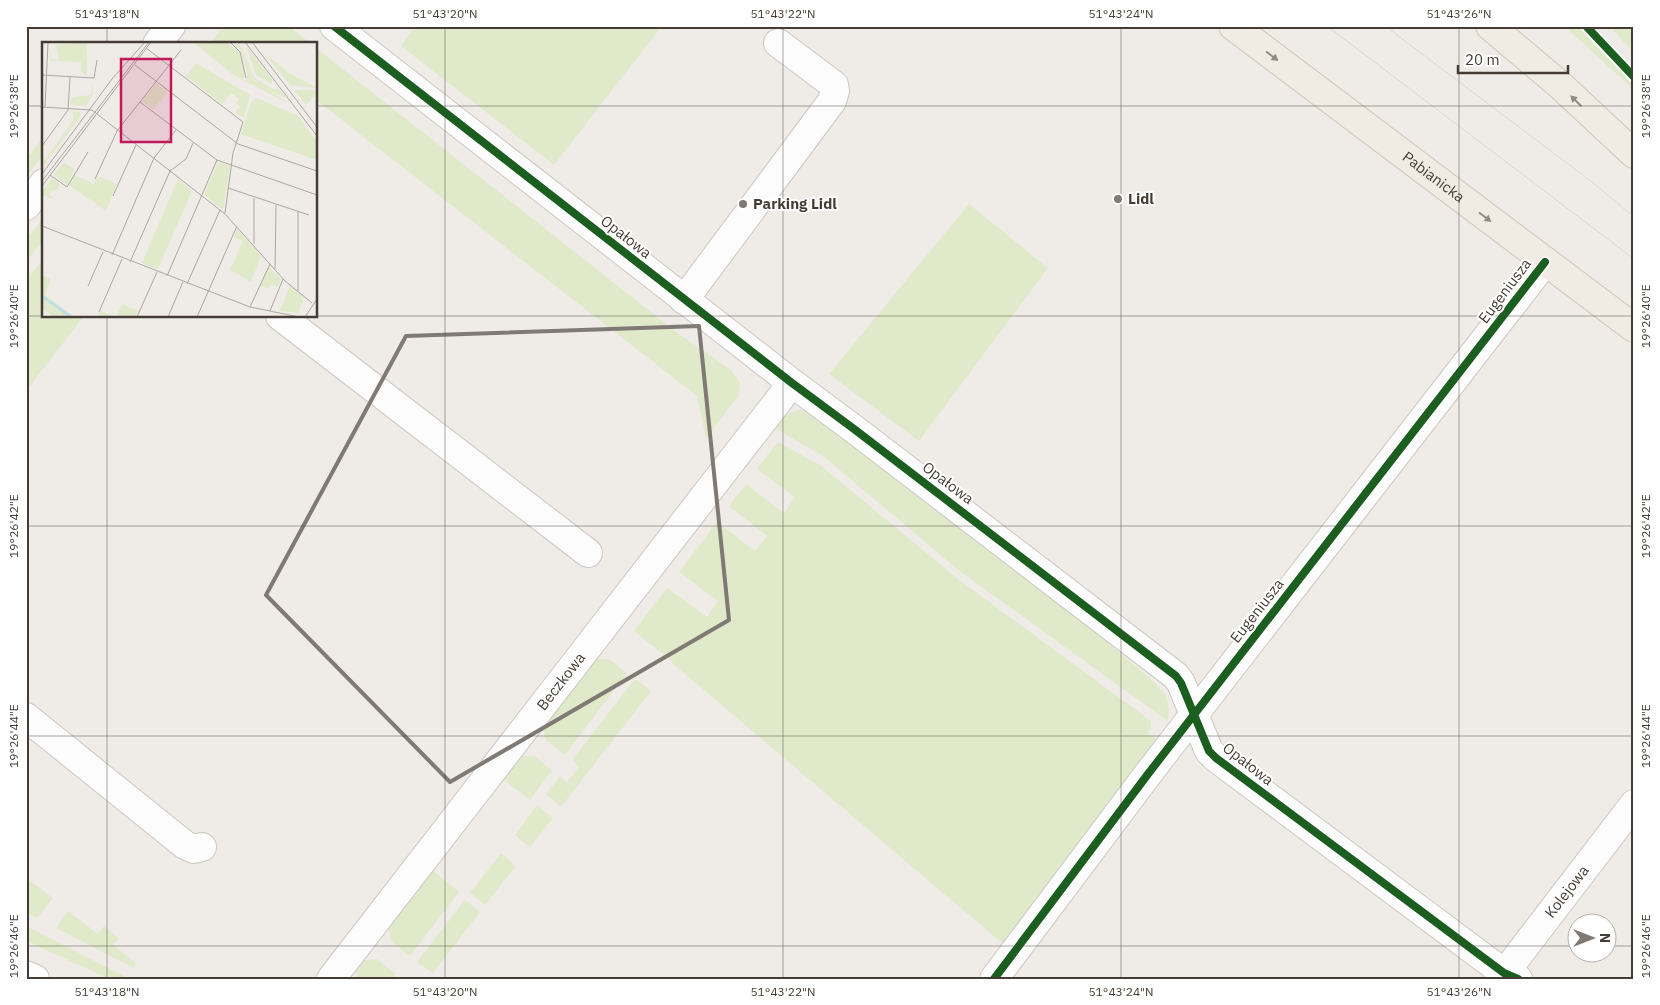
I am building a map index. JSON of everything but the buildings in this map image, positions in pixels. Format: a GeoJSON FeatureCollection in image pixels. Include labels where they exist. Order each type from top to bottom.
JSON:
{"type":"FeatureCollection","features":[{"type":"Feature","properties":{"kind":"main road","name":"Pabianicka"},"geometry":{"type":"LineString","coordinates":[[1233,26],[1634,328]]}},
{"type":"Feature","properties":{"kind":"main road"},"geometry":{"type":"LineString","coordinates":[[1490,26],[1560,85],[1634,154]]}},
{"type":"Feature","properties":{"kind":"street"},"geometry":{"type":"LineString","coordinates":[[159,42],[171,26]]}},
{"type":"Feature","properties":{"kind":"street","name":"Opałowa"},"geometry":{"type":"LineString","coordinates":[[334,26],[684,300],[1176,676],[1181,683],[1209,751],[1216,758],[1507,977]]}},
{"type":"Feature","properties":{"kind":"street"},"geometry":{"type":"LineString","coordinates":[[684,300],[832,101],[835,91],[834,84],[778,42]]}},
{"type":"Feature","properties":{"kind":"street"},"geometry":{"type":"LineString","coordinates":[[26,206],[42,186]]}},
{"type":"Feature","properties":{"kind":"street","name":"Eugeniusza"},"geometry":{"type":"LineString","coordinates":[[994,979],[1193,716],[1544,262]]}},
{"type":"Feature","properties":{"kind":"street"},"geometry":{"type":"LineString","coordinates":[[283,318],[588,553]]}},
{"type":"Feature","properties":{"kind":"street","name":"Beczkowa"},"geometry":{"type":"LineString","coordinates":[[331,979],[792,383]]}},
{"type":"Feature","properties":{"kind":"street"},"geometry":{"type":"LineString","coordinates":[[26,717],[185,845],[194,849],[202,847]]}},
{"type":"Feature","properties":{"kind":"street","name":"Kolejowa"},"geometry":{"type":"LineString","coordinates":[[1507,977],[1634,804]]}},
{"type":"Feature","properties":{"kind":"street"},"geometry":{"type":"LineString","coordinates":[[26,975],[34,979]]}},
{"type":"Feature","properties":{"kind":"highlighted area"},"geometry":{"type":"Polygon","coordinates":[[[699,326],[729,620],[450,782],[266,595],[406,336],[699,326]]]}},
{"type":"Feature","properties":{"kind":"green space"},"geometry":{"type":"Polygon","coordinates":[[[223,26],[289,26],[309,42],[211,42],[223,26]]]}},
{"type":"Feature","properties":{"kind":"green space"},"geometry":{"type":"Polygon","coordinates":[[[415,26],[662,26],[554,165],[401,46],[415,26]]]}},
{"type":"Feature","properties":{"kind":"green space"},"geometry":{"type":"Polygon","coordinates":[[[1564,26],[1577,26],[1634,86],[1634,90],[1564,26]]]}},
{"type":"Feature","properties":{"kind":"green space"},"geometry":{"type":"Polygon","coordinates":[[[1609,26],[1634,26],[1634,53],[1609,26]]]}},
{"type":"Feature","properties":{"kind":"green space"},"geometry":{"type":"Polygon","coordinates":[[[318,50],[675,331],[731,370],[740,383],[739,395],[706,438],[697,396],[318,102],[318,50]]]}},
{"type":"Feature","properties":{"kind":"green space"},"geometry":{"type":"Polygon","coordinates":[[[42,139],[42,157],[26,177],[26,159],[42,139]]]}},
{"type":"Feature","properties":{"kind":"green space"},"geometry":{"type":"Polygon","coordinates":[[[969,204],[1048,268],[919,441],[829,374],[969,204]]]}},
{"type":"Feature","properties":{"kind":"green space"},"geometry":{"type":"Polygon","coordinates":[[[42,220],[42,242],[26,262],[26,240],[42,220]]]}},
{"type":"Feature","properties":{"kind":"green space"},"geometry":{"type":"Polygon","coordinates":[[[42,261],[42,318],[82,318],[26,391],[26,281],[42,261]]]}},
{"type":"Feature","properties":{"kind":"green space"},"geometry":{"type":"Polygon","coordinates":[[[800,410],[812,412],[1058,601],[1148,677],[1166,696],[1169,709],[1168,721],[962,573],[823,456],[773,427],[788,414],[800,410]]]}},
{"type":"Feature","properties":{"kind":"green space"},"geometry":{"type":"Polygon","coordinates":[[[778,442],[820,465],[958,579],[1151,721],[1151,728],[1148,734],[1156,739],[1002,943],[673,662],[634,631],[667,588],[707,617],[718,601],[679,572],[717,522],[755,551],[767,536],[729,506],[746,484],[784,513],[795,497],[757,469],[778,442]]]}},
{"type":"Feature","properties":{"kind":"green space"},"geometry":{"type":"Polygon","coordinates":[[[596,659],[609,659],[627,673],[565,755],[546,740],[543,728],[596,659]]]}},
{"type":"Feature","properties":{"kind":"green space"},"geometry":{"type":"Polygon","coordinates":[[[635,679],[651,691],[561,807],[546,794],[560,776],[567,782],[579,767],[572,760],[635,679]]]}},
{"type":"Feature","properties":{"kind":"green space"},"geometry":{"type":"Polygon","coordinates":[[[521,756],[534,756],[552,770],[530,800],[503,779],[521,756]]]}},
{"type":"Feature","properties":{"kind":"green space"},"geometry":{"type":"Polygon","coordinates":[[[537,805],[553,818],[530,847],[515,835],[537,805]]]}},
{"type":"Feature","properties":{"kind":"green space"},"geometry":{"type":"Polygon","coordinates":[[[501,853],[516,866],[485,905],[470,893],[501,853]]]}},
{"type":"Feature","properties":{"kind":"green space"},"geometry":{"type":"Polygon","coordinates":[[[433,871],[459,892],[410,956],[392,942],[389,928],[433,871]]]}},
{"type":"Feature","properties":{"kind":"green space"},"geometry":{"type":"Polygon","coordinates":[[[26,878],[53,898],[37,918],[26,913],[26,878]]]}},
{"type":"Feature","properties":{"kind":"green space"},"geometry":{"type":"Polygon","coordinates":[[[465,900],[480,912],[433,973],[417,962],[465,900]]]}},
{"type":"Feature","properties":{"kind":"green space"},"geometry":{"type":"Polygon","coordinates":[[[68,911],[98,934],[104,926],[119,938],[113,945],[136,963],[134,968],[56,928],[68,911]]]}},
{"type":"Feature","properties":{"kind":"green space"},"geometry":{"type":"Polygon","coordinates":[[[26,926],[130,979],[110,979],[26,941],[26,926]]]}},
{"type":"Feature","properties":{"kind":"green space"},"geometry":{"type":"Polygon","coordinates":[[[377,959],[396,974],[392,979],[357,979],[356,972],[365,960],[377,959]]]}},
{"type":"Feature","properties":{"kind":"tram line"},"geometry":{"type":"LineString","coordinates":[[1327,26],[1634,259]]}},
{"type":"Feature","properties":{"kind":"tram line"},"geometry":{"type":"LineString","coordinates":[[1385,26],[1592,182],[1634,217]]}},
{"type":"Feature","properties":{"kind":"cycle path"},"geometry":{"type":"LineString","coordinates":[[334,26],[792,383],[1176,676],[1181,683],[1209,751],[1216,758],[1504,973],[1518,979]]}},
{"type":"Feature","properties":{"kind":"cycle path"},"geometry":{"type":"LineString","coordinates":[[1586,26],[1634,77]]}},
{"type":"Feature","properties":{"kind":"cycle path"},"geometry":{"type":"LineString","coordinates":[[994,979],[1148,774],[1545,262]]}},
{"type":"Feature","properties":{"kind":"place","name":"Lidl"},"geometry":{"type":"Point","coordinates":[1118,199]}},
{"type":"Feature","properties":{"kind":"place","name":"Parking Lidl"},"geometry":{"type":"Point","coordinates":[743,204]}}]}
